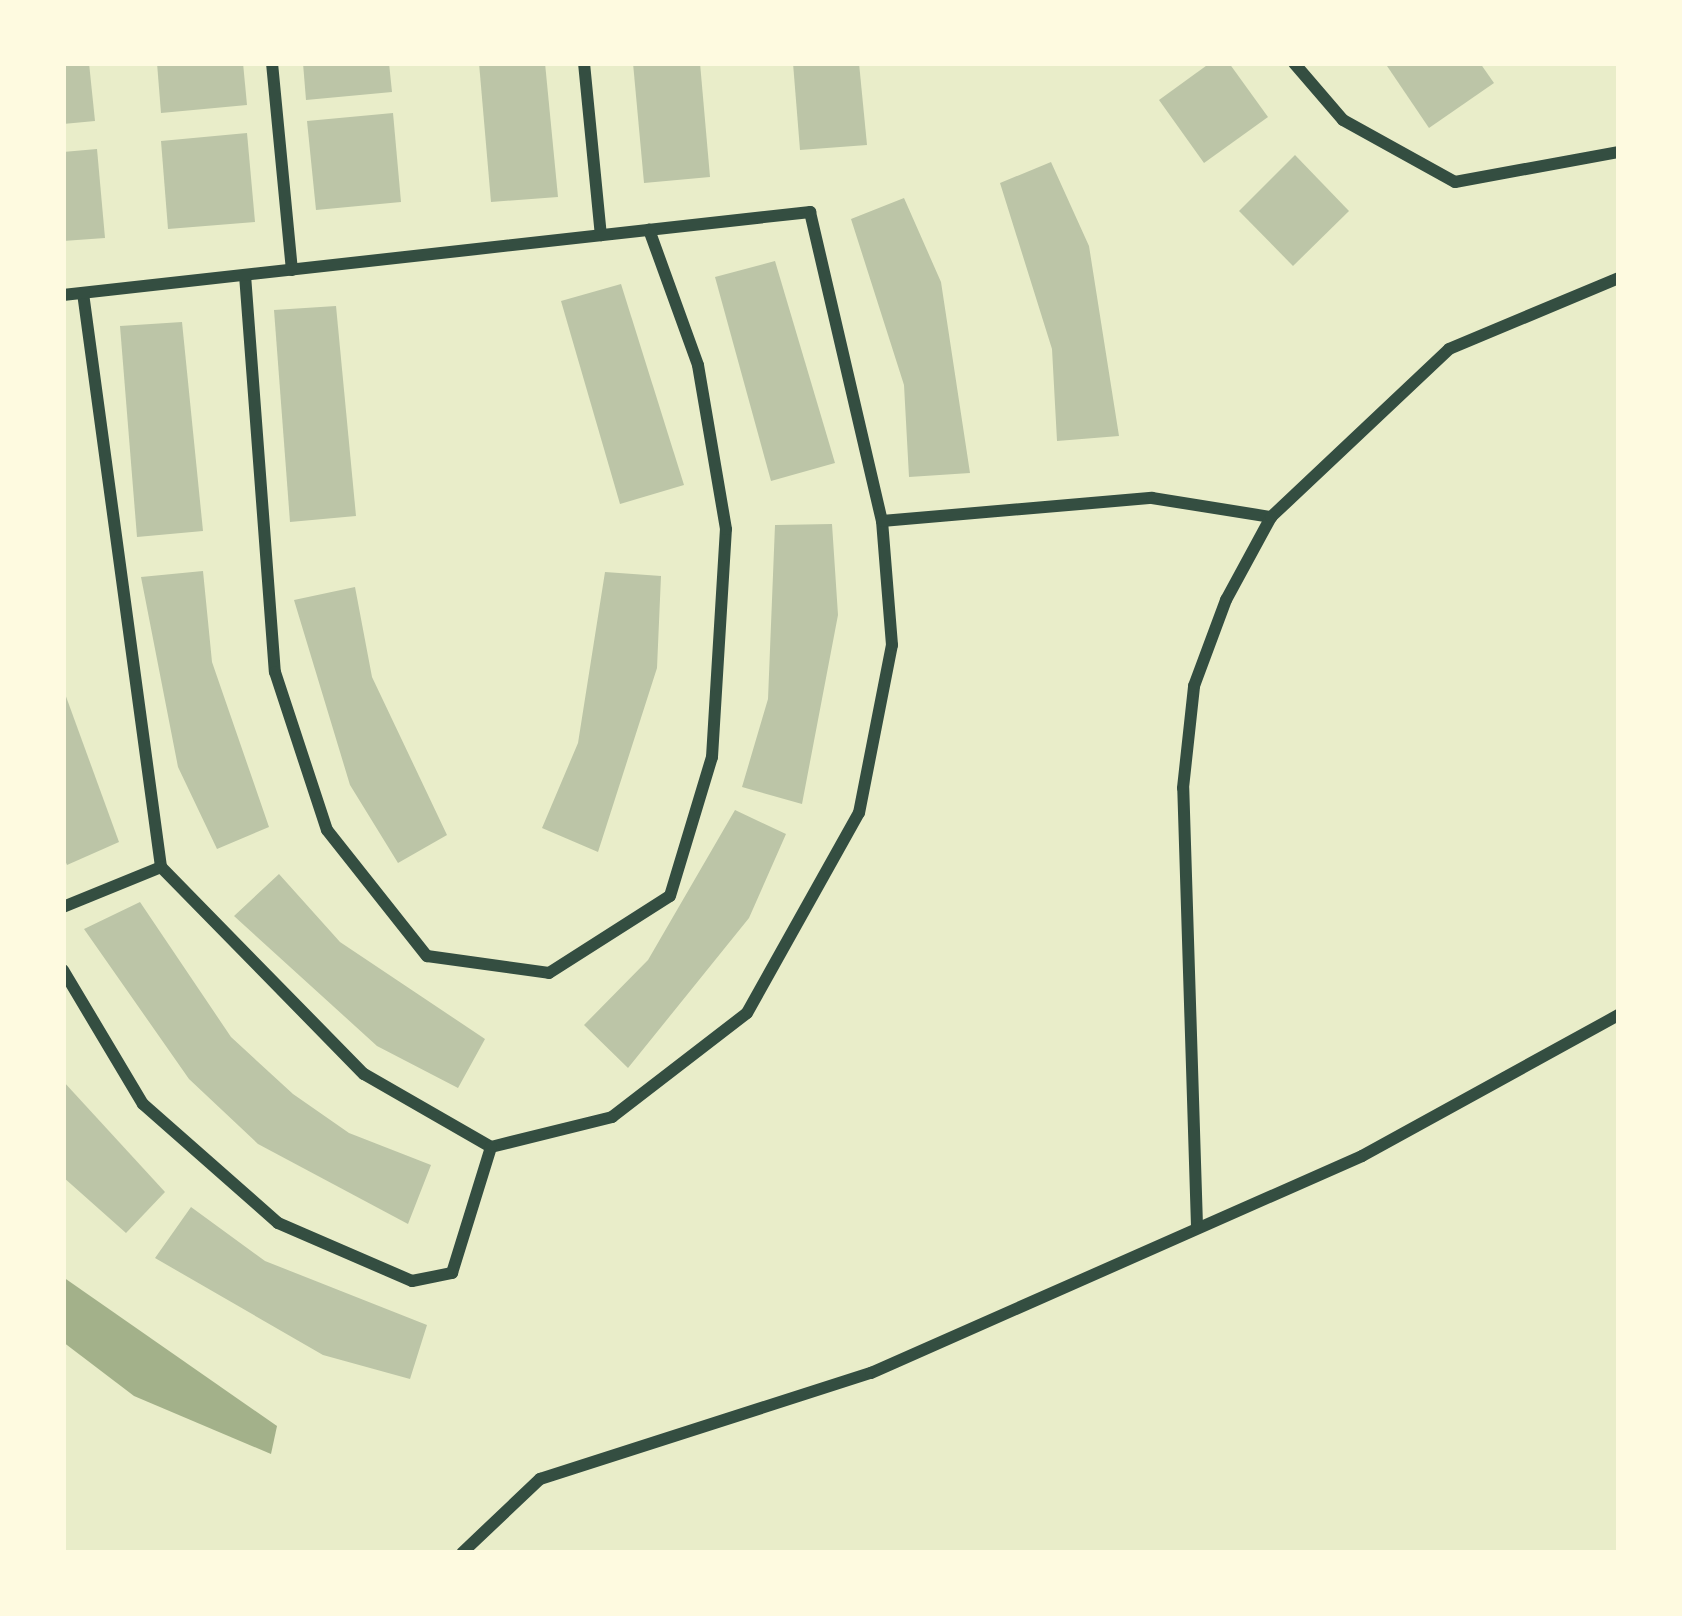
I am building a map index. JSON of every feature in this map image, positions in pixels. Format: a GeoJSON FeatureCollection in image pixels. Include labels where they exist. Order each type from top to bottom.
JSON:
{"type":"FeatureCollection","features":[{"type":"Feature","properties":{"kind":"street"},"geometry":{"type":"LineString","coordinates":[[272,63],[292,269]]}},
{"type":"Feature","properties":{"kind":"street"},"geometry":{"type":"LineString","coordinates":[[584,63],[601,235]]}},
{"type":"Feature","properties":{"kind":"street"},"geometry":{"type":"LineString","coordinates":[[1294,63],[1343,120],[1454,182],[1619,152]]}},
{"type":"Feature","properties":{"kind":"street"},"geometry":{"type":"LineString","coordinates":[[63,296],[83,293],[292,269],[810,212],[882,521],[892,645],[859,813],[747,1013],[613,1117],[491,1147],[364,1074],[161,867],[83,293]]}},
{"type":"Feature","properties":{"kind":"street"},"geometry":{"type":"LineString","coordinates":[[245,275],[275,672],[327,830],[427,956],[549,973],[670,896],[712,757],[726,529],[698,365],[649,230]]}},
{"type":"Feature","properties":{"kind":"street"},"geometry":{"type":"LineString","coordinates":[[1197,1226],[1183,788],[1194,686],[1271,517],[1449,349],[1619,278]]}},
{"type":"Feature","properties":{"kind":"street"},"geometry":{"type":"LineString","coordinates":[[882,521],[1152,498],[1271,517]]}},
{"type":"Feature","properties":{"kind":"street"},"geometry":{"type":"LineString","coordinates":[[63,907],[161,867]]}},
{"type":"Feature","properties":{"kind":"street"},"geometry":{"type":"LineString","coordinates":[[63,970],[143,1104],[278,1222],[412,1281],[452,1273],[491,1147]]}},
{"type":"Feature","properties":{"kind":"street"},"geometry":{"type":"LineString","coordinates":[[462,1553],[540,1479],[850,1381],[1362,1156],[1619,1015]]}},
{"type":"Feature","properties":{"kind":"shaded area"},"geometry":{"type":"Polygon","coordinates":[[[63,1277],[277,1426],[271,1454],[134,1396],[63,1342],[63,1277]]]}},
{"type":"Feature","properties":{"kind":"building"},"geometry":{"type":"Polygon","coordinates":[[[63,63],[89,63],[95,121],[63,124],[63,63]]]}},
{"type":"Feature","properties":{"kind":"building"},"geometry":{"type":"Polygon","coordinates":[[[157,63],[243,63],[247,105],[161,113],[157,63]]]}},
{"type":"Feature","properties":{"kind":"building"},"geometry":{"type":"Polygon","coordinates":[[[303,63],[389,63],[392,92],[306,100],[303,63]]]}},
{"type":"Feature","properties":{"kind":"building"},"geometry":{"type":"Polygon","coordinates":[[[479,63],[545,63],[558,197],[491,202],[479,63]]]}},
{"type":"Feature","properties":{"kind":"building"},"geometry":{"type":"Polygon","coordinates":[[[633,63],[700,63],[710,177],[644,183],[633,63]]]}},
{"type":"Feature","properties":{"kind":"building"},"geometry":{"type":"Polygon","coordinates":[[[793,63],[859,63],[867,145],[800,150],[793,63]]]}},
{"type":"Feature","properties":{"kind":"building"},"geometry":{"type":"Polygon","coordinates":[[[1210,63],[1229,63],[1268,117],[1204,163],[1159,100],[1210,63]]]}},
{"type":"Feature","properties":{"kind":"building"},"geometry":{"type":"Polygon","coordinates":[[[1385,63],[1480,63],[1494,83],[1429,128],[1385,63]]]}},
{"type":"Feature","properties":{"kind":"building"},"geometry":{"type":"Polygon","coordinates":[[[393,113],[401,202],[316,210],[307,121],[393,113]]]}},
{"type":"Feature","properties":{"kind":"building"},"geometry":{"type":"Polygon","coordinates":[[[247,133],[255,222],[168,229],[161,141],[247,133]]]}},
{"type":"Feature","properties":{"kind":"building"},"geometry":{"type":"Polygon","coordinates":[[[97,149],[105,238],[63,241],[63,152],[97,149]]]}},
{"type":"Feature","properties":{"kind":"building"},"geometry":{"type":"Polygon","coordinates":[[[1295,155],[1349,211],[1293,266],[1239,211],[1295,155]]]}},
{"type":"Feature","properties":{"kind":"building"},"geometry":{"type":"Polygon","coordinates":[[[1051,162],[1089,246],[1119,436],[1057,441],[1052,349],[1000,183],[1051,162]]]}},
{"type":"Feature","properties":{"kind":"building"},"geometry":{"type":"Polygon","coordinates":[[[904,198],[941,282],[970,473],[909,477],[904,385],[851,219],[904,198]]]}},
{"type":"Feature","properties":{"kind":"building"},"geometry":{"type":"Polygon","coordinates":[[[775,261],[835,463],[771,481],[715,277],[775,261]]]}},
{"type":"Feature","properties":{"kind":"building"},"geometry":{"type":"Polygon","coordinates":[[[621,284],[684,485],[620,504],[561,301],[621,284]]]}},
{"type":"Feature","properties":{"kind":"building"},"geometry":{"type":"Polygon","coordinates":[[[336,306],[356,516],[290,522],[274,310],[336,306]]]}},
{"type":"Feature","properties":{"kind":"building"},"geometry":{"type":"Polygon","coordinates":[[[182,322],[203,531],[137,537],[120,326],[182,322]]]}},
{"type":"Feature","properties":{"kind":"building"},"geometry":{"type":"Polygon","coordinates":[[[832,524],[838,615],[802,804],[742,787],[768,699],[775,525],[832,524]]]}},
{"type":"Feature","properties":{"kind":"building"},"geometry":{"type":"Polygon","coordinates":[[[203,571],[212,662],[269,827],[217,849],[178,767],[141,577],[203,571]]]}},
{"type":"Feature","properties":{"kind":"building"},"geometry":{"type":"Polygon","coordinates":[[[605,572],[661,576],[657,668],[598,852],[542,828],[578,743],[605,572]]]}},
{"type":"Feature","properties":{"kind":"building"},"geometry":{"type":"Polygon","coordinates":[[[355,587],[372,677],[447,835],[398,863],[350,785],[294,600],[355,587]]]}},
{"type":"Feature","properties":{"kind":"building"},"geometry":{"type":"Polygon","coordinates":[[[64,691],[119,842],[67,865],[63,856],[64,691]]]}},
{"type":"Feature","properties":{"kind":"building"},"geometry":{"type":"Polygon","coordinates":[[[735,810],[786,834],[749,918],[628,1068],[584,1025],[648,960],[735,810]]]}},
{"type":"Feature","properties":{"kind":"building"},"geometry":{"type":"Polygon","coordinates":[[[279,874],[340,942],[485,1039],[458,1088],[377,1046],[234,916],[279,874]]]}},
{"type":"Feature","properties":{"kind":"building"},"geometry":{"type":"Polygon","coordinates":[[[140,902],[231,1037],[293,1094],[349,1133],[431,1165],[408,1224],[258,1144],[189,1079],[84,929],[140,902]]]}},
{"type":"Feature","properties":{"kind":"building"},"geometry":{"type":"Polygon","coordinates":[[[63,1081],[165,1192],[126,1233],[63,1177],[63,1081]]]}},
{"type":"Feature","properties":{"kind":"building"},"geometry":{"type":"Polygon","coordinates":[[[191,1207],[265,1261],[427,1325],[410,1379],[323,1355],[155,1258],[191,1207]]]}}]}
